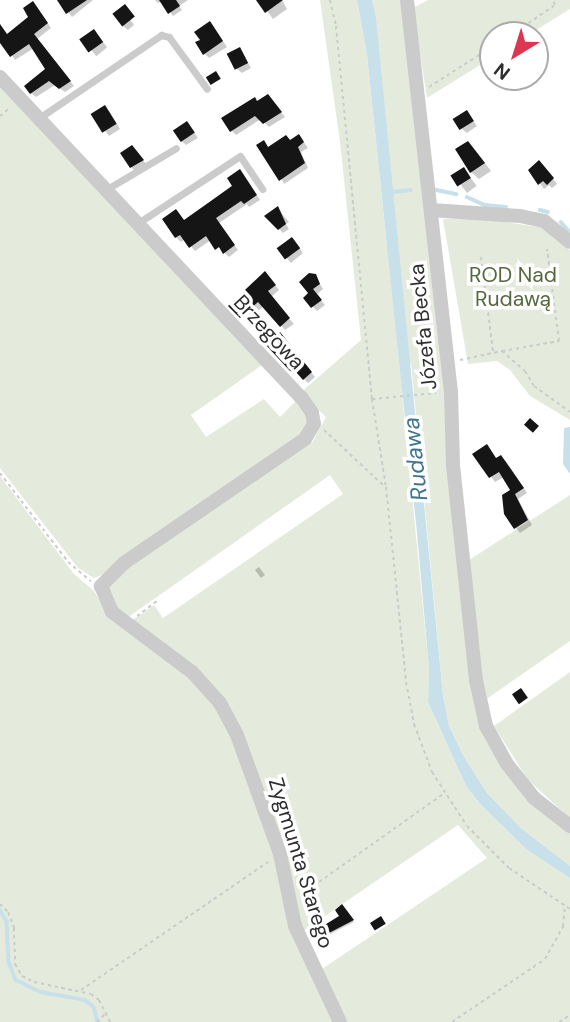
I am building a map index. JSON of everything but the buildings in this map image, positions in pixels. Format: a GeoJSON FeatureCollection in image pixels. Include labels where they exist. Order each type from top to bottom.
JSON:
{"type":"FeatureCollection","features":[{"type":"Feature","properties":{"kind":"street","name":"Józefa Becka"},"geometry":{"type":"LineString","coordinates":[[407,0],[448,362],[453,465],[476,680],[484,717],[499,750],[523,786],[546,809],[570,826]]}},
{"type":"Feature","properties":{"kind":"street","name":"Brzegowa"},"geometry":{"type":"LineString","coordinates":[[0,77],[301,397],[314,424]]}},
{"type":"Feature","properties":{"kind":"street"},"geometry":{"type":"LineString","coordinates":[[431,210],[520,216],[544,221],[570,242]]}},
{"type":"Feature","properties":{"kind":"street"},"geometry":{"type":"LineString","coordinates":[[101,586],[124,563],[305,439],[314,424]]}},
{"type":"Feature","properties":{"kind":"street","name":"Zygmunta Starego"},"geometry":{"type":"LineString","coordinates":[[101,586],[112,612],[192,672],[220,703],[237,735],[280,854],[295,926],[340,1022]]}},
{"type":"Feature","properties":{"kind":"lane"},"geometry":{"type":"LineString","coordinates":[[39,118],[161,35],[169,37],[207,89]]}},
{"type":"Feature","properties":{"kind":"lane"},"geometry":{"type":"LineString","coordinates":[[107,190],[176,148]]}},
{"type":"Feature","properties":{"kind":"lane"},"geometry":{"type":"LineString","coordinates":[[138,223],[240,156],[262,189]]}},
{"type":"Feature","properties":{"kind":"path"},"geometry":{"type":"LineString","coordinates":[[330,0],[336,26],[373,399],[386,487],[408,697],[421,744],[444,794],[457,814],[494,856],[570,909]]}},
{"type":"Feature","properties":{"kind":"path"},"geometry":{"type":"LineString","coordinates":[[532,21],[555,5],[553,0]]}},
{"type":"Feature","properties":{"kind":"path"},"geometry":{"type":"LineString","coordinates":[[419,94],[479,55]]}},
{"type":"Feature","properties":{"kind":"path"},"geometry":{"type":"LineString","coordinates":[[448,362],[559,341],[547,249]]}},
{"type":"Feature","properties":{"kind":"path"},"geometry":{"type":"LineString","coordinates":[[481,257],[493,353]]}},
{"type":"Feature","properties":{"kind":"path"},"geometry":{"type":"LineString","coordinates":[[502,351],[524,371],[534,386],[570,412]]}},
{"type":"Feature","properties":{"kind":"path"},"geometry":{"type":"LineString","coordinates":[[373,399],[441,393]]}},
{"type":"Feature","properties":{"kind":"path"},"geometry":{"type":"LineString","coordinates":[[314,424],[386,487]]}},
{"type":"Feature","properties":{"kind":"path"},"geometry":{"type":"LineString","coordinates":[[0,473],[68,562],[101,586]]}},
{"type":"Feature","properties":{"kind":"path"},"geometry":{"type":"LineString","coordinates":[[127,623],[158,600]]}},
{"type":"Feature","properties":{"kind":"path"},"geometry":{"type":"LineString","coordinates":[[289,900],[305,893],[444,794]]}},
{"type":"Feature","properties":{"kind":"path"},"geometry":{"type":"LineString","coordinates":[[81,990],[280,854]]}},
{"type":"Feature","properties":{"kind":"path"},"geometry":{"type":"LineString","coordinates":[[0,904],[8,912],[14,928],[15,964],[22,976],[34,982],[81,990],[99,1000],[110,1022]]}},
{"type":"Feature","properties":{"kind":"path"},"geometry":{"type":"LineString","coordinates":[[452,1022],[545,959],[563,926],[565,906]]}},
{"type":"Feature","properties":{"kind":"path"},"geometry":{"type":"LineString","coordinates":[[97,1022],[107,1012]]}},
{"type":"Feature","properties":{"kind":"path"},"geometry":{"type":"LineString","coordinates":[[559,1022],[570,1015]]}},
{"type":"Feature","properties":{"kind":"green space"},"geometry":{"type":"Polygon","coordinates":[[[320,0],[357,0],[367,55],[387,247],[378,43],[372,0],[404,0],[470,651],[496,750],[570,830],[570,866],[521,828],[487,793],[463,755],[449,726],[443,695],[411,362],[402,393],[429,669],[428,702],[466,786],[480,804],[527,850],[570,878],[570,1022],[345,1022],[319,971],[487,858],[458,825],[300,933],[239,728],[131,621],[154,605],[163,618],[343,494],[330,475],[127,618],[117,610],[107,587],[112,579],[305,442],[312,443],[326,417],[300,393],[361,340],[340,142],[320,0]]]}},
{"type":"Feature","properties":{"kind":"green space"},"geometry":{"type":"Polygon","coordinates":[[[428,0],[570,0],[570,9],[549,22],[479,21],[479,66],[427,98],[413,8],[428,0]]]}},
{"type":"Feature","properties":{"kind":"green space"},"geometry":{"type":"Polygon","coordinates":[[[0,77],[262,365],[191,415],[206,437],[264,399],[280,417],[297,400],[307,415],[306,431],[94,578],[78,568],[0,468],[0,77]]]}},
{"type":"Feature","properties":{"kind":"green space","name":"ROD Nad Rudawą"},"geometry":{"type":"Polygon","coordinates":[[[472,217],[545,228],[570,250],[570,420],[530,396],[510,370],[497,361],[468,364],[443,219],[472,217]]]}},
{"type":"Feature","properties":{"kind":"green space"},"geometry":{"type":"Polygon","coordinates":[[[0,476],[74,574],[94,591],[106,611],[167,659],[206,695],[224,720],[270,834],[295,942],[336,1022],[0,1022],[0,476]]]}},
{"type":"Feature","properties":{"kind":"green space"},"geometry":{"type":"Polygon","coordinates":[[[570,495],[570,641],[485,700],[469,560],[570,495]]]}},
{"type":"Feature","properties":{"kind":"green space"},"geometry":{"type":"Polygon","coordinates":[[[570,672],[570,818],[528,780],[494,726],[570,672]]]}},
{"type":"Feature","properties":{"kind":"water","name":"Rudawa"},"geometry":{"type":"Polygon","coordinates":[[[357,0],[372,0],[376,18],[443,695],[449,726],[463,755],[487,793],[521,828],[570,866],[570,878],[527,850],[480,804],[466,786],[428,702],[429,669],[417,533],[367,55],[357,0]]]}},
{"type":"Feature","properties":{"kind":"water"},"geometry":{"type":"Polygon","coordinates":[[[570,427],[570,474],[563,464],[564,428],[570,427]]]}},
{"type":"Feature","properties":{"kind":"waterway"},"geometry":{"type":"LineString","coordinates":[[432,189],[456,194]]}},
{"type":"Feature","properties":{"kind":"waterway"},"geometry":{"type":"LineString","coordinates":[[392,192],[411,190]]}},
{"type":"Feature","properties":{"kind":"waterway"},"geometry":{"type":"LineString","coordinates":[[467,197],[485,205],[506,207]]}},
{"type":"Feature","properties":{"kind":"waterway"},"geometry":{"type":"LineString","coordinates":[[540,210],[548,212]]}},
{"type":"Feature","properties":{"kind":"waterway"},"geometry":{"type":"LineString","coordinates":[[561,222],[570,232]]}},
{"type":"Feature","properties":{"kind":"waterway"},"geometry":{"type":"LineString","coordinates":[[0,910],[7,921],[9,962],[16,980],[41,992],[85,1000],[94,1007],[98,1022]]}}]}
